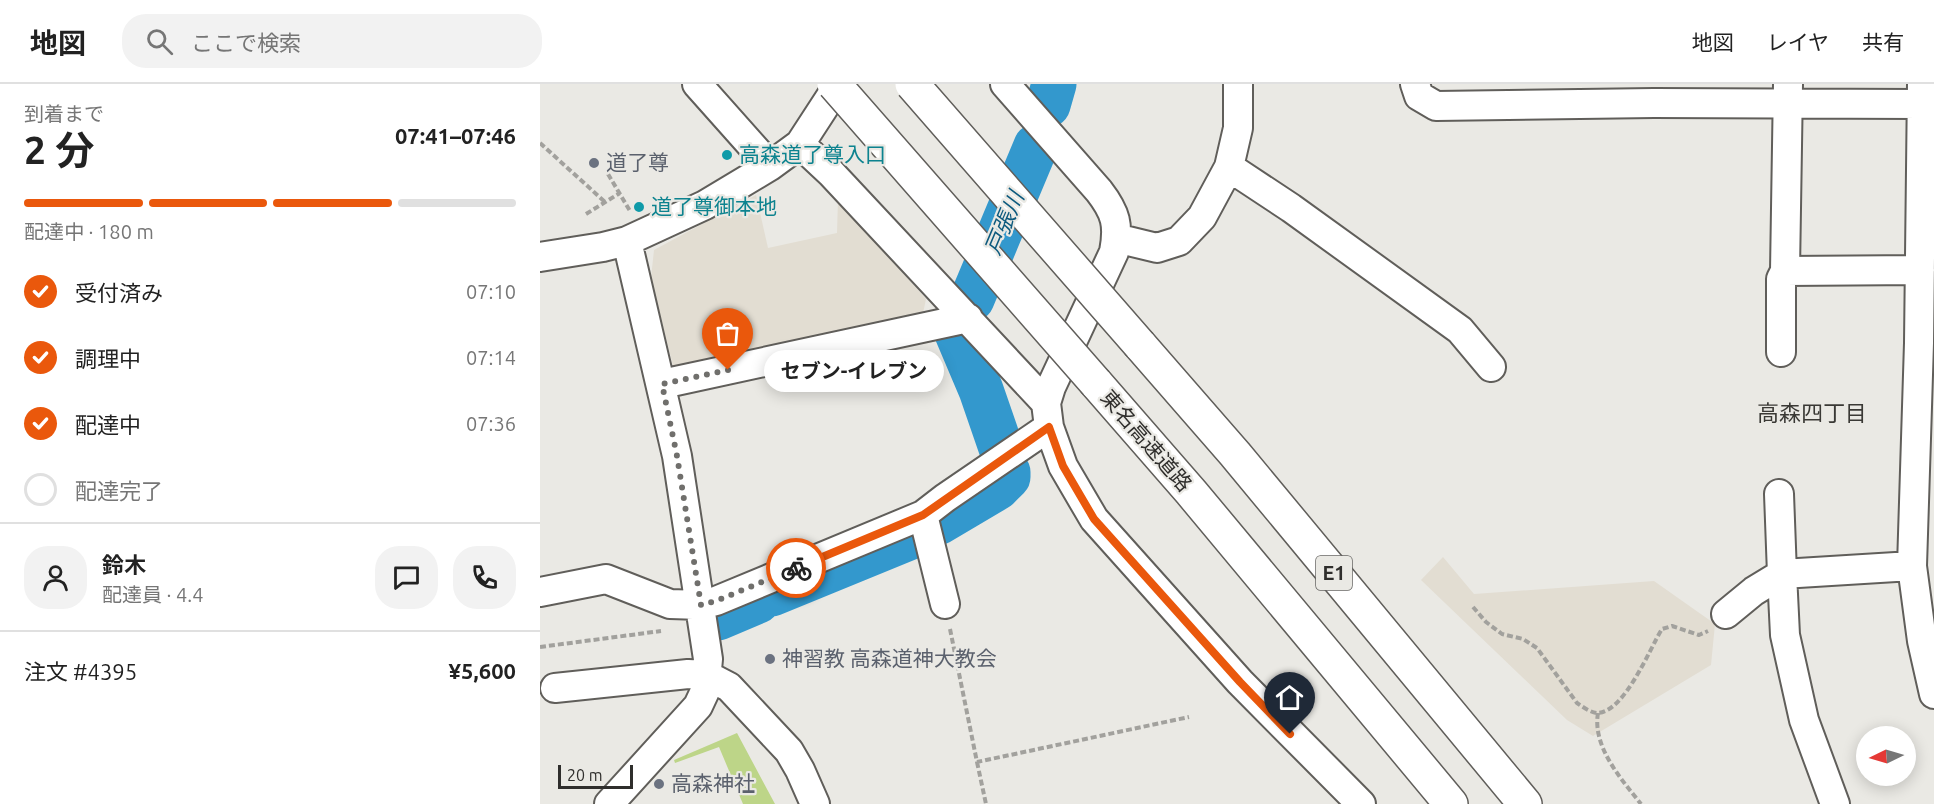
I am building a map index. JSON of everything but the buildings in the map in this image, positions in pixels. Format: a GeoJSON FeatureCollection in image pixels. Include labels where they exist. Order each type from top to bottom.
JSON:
{"type":"FeatureCollection","features":[{"type":"Feature","properties":{"kind":"highway","name":"東名高速道路"},"geometry":{"type":"LineString","coordinates":[[834,84],[1191,492],[1451,804]]}},
{"type":"Feature","properties":{"kind":"highway","name":"E1"},"geometry":{"type":"LineString","coordinates":[[912,84],[1234,454],[1525,804]]}},
{"type":"Feature","properties":{"kind":"street"},"geometry":{"type":"LineString","coordinates":[[697,84],[770,166]]}},
{"type":"Feature","properties":{"kind":"street"},"geometry":{"type":"LineString","coordinates":[[540,257],[627,241],[705,205],[770,166],[800,144],[839,84]]}},
{"type":"Feature","properties":{"kind":"street"},"geometry":{"type":"LineString","coordinates":[[702,615],[716,601],[923,515],[1047,415],[1051,387],[1114,252],[1116,222],[1110,206],[1005,84]]}},
{"type":"Feature","properties":{"kind":"street"},"geometry":{"type":"LineString","coordinates":[[1116,238],[1157,248],[1179,241],[1202,217],[1229,167],[1238,128],[1238,84]]}},
{"type":"Feature","properties":{"kind":"street"},"geometry":{"type":"LineString","coordinates":[[1415,84],[1419,96],[1436,106],[1525,94],[1922,94],[1920,270],[1926,343],[1912,566],[1922,641],[1934,694]]}},
{"type":"Feature","properties":{"kind":"street"},"geometry":{"type":"LineString","coordinates":[[1781,352],[1781,279],[1785,271],[1788,94]]}},
{"type":"Feature","properties":{"kind":"street"},"geometry":{"type":"LineString","coordinates":[[800,144],[831,173],[968,318],[1047,415],[1063,466],[1094,519],[1248,691],[1361,804]]}},
{"type":"Feature","properties":{"kind":"street"},"geometry":{"type":"LineString","coordinates":[[1229,167],[1291,208],[1451,323],[1460,330],[1491,367]]}},
{"type":"Feature","properties":{"kind":"street"},"geometry":{"type":"LineString","coordinates":[[609,804],[698,706],[705,691],[708,659],[677,456],[627,241]]}},
{"type":"Feature","properties":{"kind":"street"},"geometry":{"type":"LineString","coordinates":[[1785,271],[1920,270]]}},
{"type":"Feature","properties":{"kind":"street"},"geometry":{"type":"LineString","coordinates":[[662,384],[968,318]]}},
{"type":"Feature","properties":{"kind":"street"},"geometry":{"type":"LineString","coordinates":[[1779,494],[1785,635],[1804,720],[1835,804]]}},
{"type":"Feature","properties":{"kind":"street"},"geometry":{"type":"LineString","coordinates":[[923,515],[945,604]]}},
{"type":"Feature","properties":{"kind":"street"},"geometry":{"type":"LineString","coordinates":[[1726,614],[1754,591],[1782,574],[1912,566]]}},
{"type":"Feature","properties":{"kind":"street"},"geometry":{"type":"LineString","coordinates":[[540,592],[606,579],[702,615]]}},
{"type":"Feature","properties":{"kind":"street"},"geometry":{"type":"LineString","coordinates":[[555,688],[688,674],[706,675],[729,687],[789,751],[815,804]]}},
{"type":"Feature","properties":{"kind":"street"},"geometry":{"type":"LineString","coordinates":[[771,732],[766,739],[765,746],[786,782],[793,804]]}},
{"type":"Feature","properties":{"kind":"path"},"geometry":{"type":"LineString","coordinates":[[540,143],[605,202]]}},
{"type":"Feature","properties":{"kind":"path"},"geometry":{"type":"LineString","coordinates":[[608,174],[625,199]]}},
{"type":"Feature","properties":{"kind":"path"},"geometry":{"type":"LineString","coordinates":[[586,214],[620,193]]}},
{"type":"Feature","properties":{"kind":"path"},"geometry":{"type":"LineString","coordinates":[[945,604],[986,804]]}},
{"type":"Feature","properties":{"kind":"path"},"geometry":{"type":"LineString","coordinates":[[1473,607],[1486,622],[1502,634],[1523,639],[1537,648],[1577,703],[1598,713],[1614,706],[1631,686],[1662,629],[1672,626],[1699,635],[1712,628],[1726,614]]}},
{"type":"Feature","properties":{"kind":"path"},"geometry":{"type":"LineString","coordinates":[[540,647],[702,615]]}},
{"type":"Feature","properties":{"kind":"path"},"geometry":{"type":"LineString","coordinates":[[1598,713],[1596,724],[1609,764],[1641,804]]}},
{"type":"Feature","properties":{"kind":"path"},"geometry":{"type":"LineString","coordinates":[[977,762],[1189,717]]}},
{"type":"Feature","properties":{"kind":"shaded area"},"geometry":{"type":"Polygon","coordinates":[[[756,195],[768,248],[837,233],[838,199],[926,299],[922,318],[674,370],[651,278],[654,250],[756,195]]]}},
{"type":"Feature","properties":{"kind":"shaded area"},"geometry":{"type":"Polygon","coordinates":[[[1443,557],[1474,594],[1654,581],[1715,624],[1711,665],[1593,736],[1567,720],[1421,580],[1443,557]]]}},
{"type":"Feature","properties":{"kind":"green space"},"geometry":{"type":"Polygon","coordinates":[[[737,733],[775,804],[743,804],[719,747],[675,763],[674,760],[737,733]]]}},
{"type":"Feature","properties":{"kind":"waterway","name":"戸張川"},"geometry":{"type":"LineString","coordinates":[[1048,105],[1054,84]]}},
{"type":"Feature","properties":{"kind":"waterway","name":"戸張川"},"geometry":{"type":"LineString","coordinates":[[972,299],[1036,146]]}},
{"type":"Feature","properties":{"kind":"waterway","name":"戸張川"},"geometry":{"type":"LineString","coordinates":[[956,331],[981,390],[1001,448]]}},
{"type":"Feature","properties":{"kind":"waterway","name":"戸張川"},"geometry":{"type":"LineString","coordinates":[[938,523],[997,488],[1008,477],[1008,472]]}},
{"type":"Feature","properties":{"kind":"waterway","name":"戸張川"},"geometry":{"type":"LineString","coordinates":[[772,594],[921,533]]}},
{"type":"Feature","properties":{"kind":"waterway","name":"戸張川"},"geometry":{"type":"LineString","coordinates":[[718,618],[758,601]]}},
{"type":"Feature","properties":{"kind":"way so far"},"geometry":{"type":"LineString","coordinates":[[728,370],[662,384],[677,456],[701,605],[796,568]]}},
{"type":"Feature","properties":{"kind":"place","name":"高森道了尊入口"},"geometry":{"type":"Point","coordinates":[727,155]}},
{"type":"Feature","properties":{"kind":"place","name":"道了尊"},"geometry":{"type":"Point","coordinates":[594,163]}},
{"type":"Feature","properties":{"kind":"place","name":"道了尊御本地"},"geometry":{"type":"Point","coordinates":[639,207]}},
{"type":"Feature","properties":{"kind":"place","name":"セブン-イレブン"},"geometry":{"type":"Point","coordinates":[728,370]}},
{"type":"Feature","properties":{"kind":"place","name":"神習教 高森道神大教会"},"geometry":{"type":"Point","coordinates":[770,659]}},
{"type":"Feature","properties":{"kind":"place","name":"高森神社"},"geometry":{"type":"Point","coordinates":[659,784]}},
{"type":"Feature","properties":{"kind":"district","name":"高森四丁目"},"geometry":{"type":"Point","coordinates":[1812,413]}},
{"type":"Feature","properties":{"kind":"route"},"geometry":{"type":"LineString","coordinates":[[796,568],[923,515],[1049,427],[1063,466],[1094,519],[1240,682],[1290,734]]}}]}
